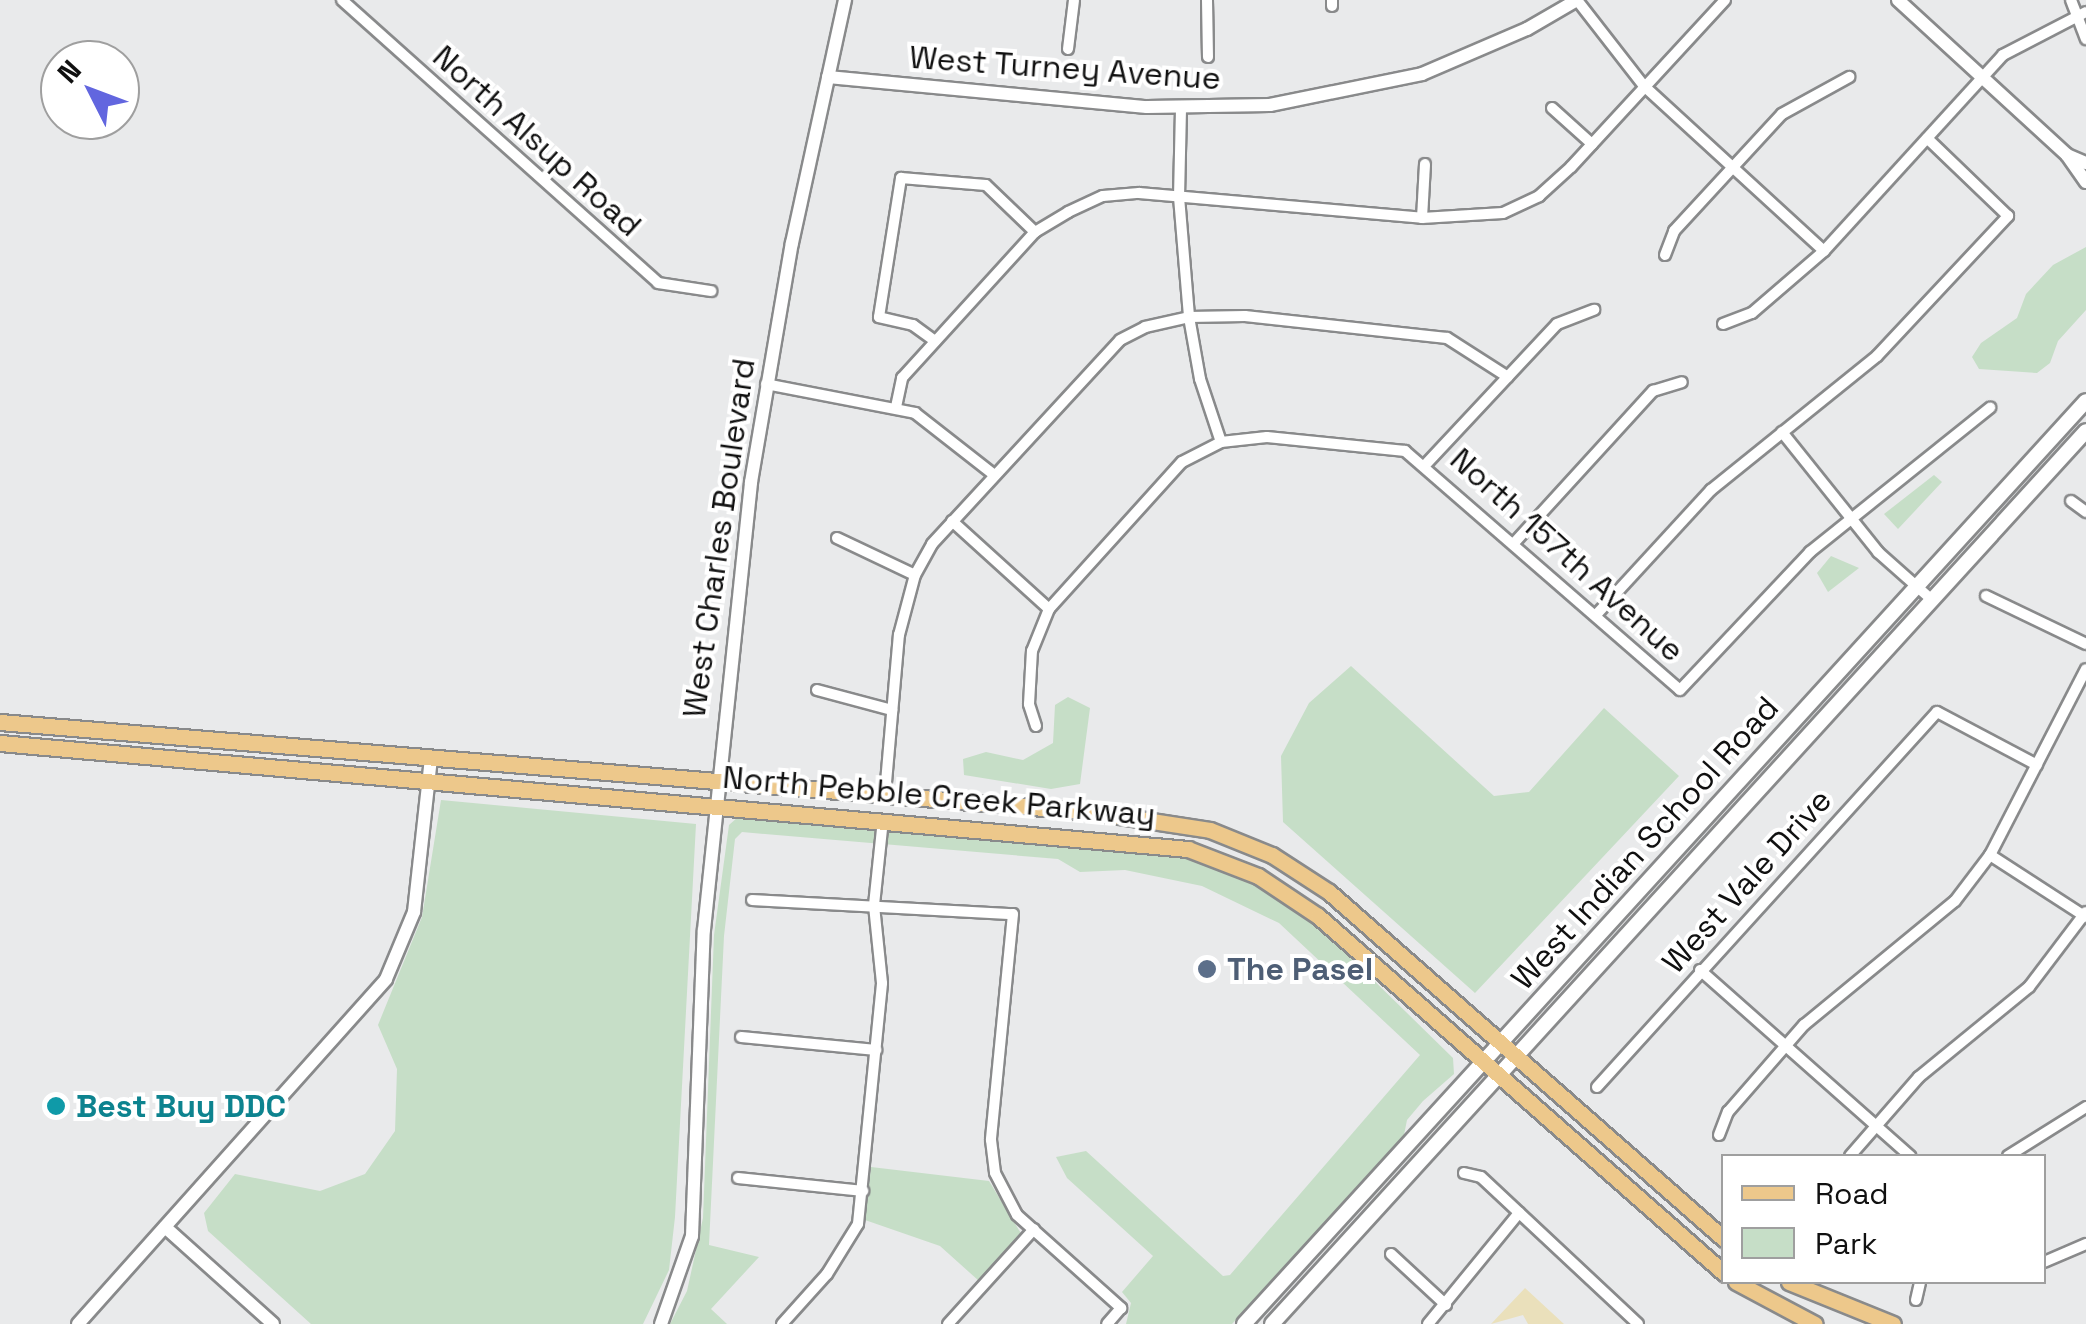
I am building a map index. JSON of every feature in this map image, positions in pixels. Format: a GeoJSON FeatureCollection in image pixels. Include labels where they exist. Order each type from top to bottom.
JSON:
{"type":"FeatureCollection","features":[{"type":"Feature","properties":{"kind":"main road","name":"West Indian School Road"},"geometry":{"type":"LineString","coordinates":[[1244,1324],[2086,400]]}},
{"type":"Feature","properties":{"kind":"main road","name":"West Indian School Road"},"geometry":{"type":"LineString","coordinates":[[1272,1324],[2086,431]]}},
{"type":"Feature","properties":{"kind":"main road","name":"North Pebble Creek Parkway"},"geometry":{"type":"LineString","coordinates":[[0,722],[1156,818],[1250,844],[1329,892],[1513,1059],[1721,1235]]}},
{"type":"Feature","properties":{"kind":"main road"},"geometry":{"type":"LineString","coordinates":[[130,755],[132,733]]}},
{"type":"Feature","properties":{"kind":"main road","name":"North Pebble Creek Parkway"},"geometry":{"type":"LineString","coordinates":[[0,743],[428,784],[716,804],[1160,844],[1239,867],[1318,916],[1481,1065],[1721,1270]]}},
{"type":"Feature","properties":{"kind":"main road"},"geometry":{"type":"LineString","coordinates":[[1239,867],[1250,844]]}},
{"type":"Feature","properties":{"kind":"main road"},"geometry":{"type":"LineString","coordinates":[[1740,1284],[1815,1324]]}},
{"type":"Feature","properties":{"kind":"main road"},"geometry":{"type":"LineString","coordinates":[[1794,1284],[1892,1324]]}},
{"type":"Feature","properties":{"kind":"street","name":"North Alsup Road"},"geometry":{"type":"LineString","coordinates":[[342,0],[658,283],[711,292]]}},
{"type":"Feature","properties":{"kind":"street","name":"West Charles Boulevard"},"geometry":{"type":"LineString","coordinates":[[661,1324],[692,1236],[701,974],[716,783],[766,384],[845,0]]}},
{"type":"Feature","properties":{"kind":"street"},"geometry":{"type":"LineString","coordinates":[[1068,48],[1074,0]]}},
{"type":"Feature","properties":{"kind":"street"},"geometry":{"type":"LineString","coordinates":[[1206,0],[1208,57]]}},
{"type":"Feature","properties":{"kind":"street","name":"West Turney Avenue"},"geometry":{"type":"LineString","coordinates":[[828,78],[1181,108],[1270,105],[1380,86],[1484,50],[1577,0]]}},
{"type":"Feature","properties":{"kind":"street"},"geometry":{"type":"LineString","coordinates":[[1577,0],[1644,86],[1824,251]]}},
{"type":"Feature","properties":{"kind":"street"},"geometry":{"type":"LineString","coordinates":[[896,406],[902,378],[1036,232],[1102,196],[1179,197],[1422,218],[1503,213],[1539,196],[1725,0]]}},
{"type":"Feature","properties":{"kind":"street"},"geometry":{"type":"LineString","coordinates":[[1898,0],[2067,155],[2086,182]]}},
{"type":"Feature","properties":{"kind":"street"},"geometry":{"type":"LineString","coordinates":[[2071,0],[2081,14],[2086,39]]}},
{"type":"Feature","properties":{"kind":"street"},"geometry":{"type":"LineString","coordinates":[[1723,324],[1752,313],[1824,251],[2017,44],[2081,14]]}},
{"type":"Feature","properties":{"kind":"street"},"geometry":{"type":"LineString","coordinates":[[1664,255],[1674,231],[1782,114],[1849,77]]}},
{"type":"Feature","properties":{"kind":"street"},"geometry":{"type":"LineString","coordinates":[[1036,726],[1028,704],[1032,652],[1050,609],[1182,462],[1221,442],[1200,379],[1189,317],[1179,197],[1181,108]]}},
{"type":"Feature","properties":{"kind":"street"},"geometry":{"type":"LineString","coordinates":[[1552,108],[1592,144]]}},
{"type":"Feature","properties":{"kind":"street"},"geometry":{"type":"LineString","coordinates":[[1596,615],[1710,490],[1877,356],[2008,216],[1928,138]]}},
{"type":"Feature","properties":{"kind":"street"},"geometry":{"type":"LineString","coordinates":[[2067,155],[2086,163]]}},
{"type":"Feature","properties":{"kind":"street"},"geometry":{"type":"LineString","coordinates":[[1422,218],[1425,164]]}},
{"type":"Feature","properties":{"kind":"street"},"geometry":{"type":"LineString","coordinates":[[936,341],[913,325],[879,317],[901,178],[986,185],[1036,232]]}},
{"type":"Feature","properties":{"kind":"street"},"geometry":{"type":"LineString","coordinates":[[1427,464],[1557,324],[1594,310]]}},
{"type":"Feature","properties":{"kind":"street"},"geometry":{"type":"LineString","coordinates":[[884,794],[900,635],[916,575],[952,521],[1120,340],[1145,326],[1189,317],[1426,334],[1467,347],[1508,377]]}},
{"type":"Feature","properties":{"kind":"street"},"geometry":{"type":"LineString","coordinates":[[1515,542],[1653,391],[1682,382]]}},
{"type":"Feature","properties":{"kind":"street"},"geometry":{"type":"LineString","coordinates":[[766,384],[896,406],[932,422],[994,474]]}},
{"type":"Feature","properties":{"kind":"street"},"geometry":{"type":"LineString","coordinates":[[1852,519],[1990,408]]}},
{"type":"Feature","properties":{"kind":"street"},"geometry":{"type":"LineString","coordinates":[[1782,432],[1852,519],[1932,600]]}},
{"type":"Feature","properties":{"kind":"street","name":"North 157th Avenue"},"geometry":{"type":"LineString","coordinates":[[1221,442],[1267,437],[1380,446],[1427,464],[1680,690],[1785,576],[1852,519]]}},
{"type":"Feature","properties":{"kind":"street"},"geometry":{"type":"LineString","coordinates":[[2071,501],[2086,512]]}},
{"type":"Feature","properties":{"kind":"street"},"geometry":{"type":"LineString","coordinates":[[952,521],[1050,609]]}},
{"type":"Feature","properties":{"kind":"street"},"geometry":{"type":"LineString","coordinates":[[837,538],[916,575]]}},
{"type":"Feature","properties":{"kind":"street"},"geometry":{"type":"LineString","coordinates":[[1986,596],[2086,644]]}},
{"type":"Feature","properties":{"kind":"street"},"geometry":{"type":"LineString","coordinates":[[1720,1136],[1728,1112],[1786,1046],[1839,993],[1930,927],[1990,856],[2086,669]]}},
{"type":"Feature","properties":{"kind":"street"},"geometry":{"type":"LineString","coordinates":[[817,690],[892,710]]}},
{"type":"Feature","properties":{"kind":"street","name":"West Vale Drive"},"geometry":{"type":"LineString","coordinates":[[1597,1086],[1937,712],[2037,765]]}},
{"type":"Feature","properties":{"kind":"street"},"geometry":{"type":"LineString","coordinates":[[78,1324],[386,979],[410,927],[431,759]]}},
{"type":"Feature","properties":{"kind":"street"},"geometry":{"type":"LineString","coordinates":[[782,1324],[852,1238],[863,1191],[882,983],[874,905],[883,820]]}},
{"type":"Feature","properties":{"kind":"street"},"geometry":{"type":"LineString","coordinates":[[1852,1154],[1919,1077],[2028,987],[2085,915],[1990,856]]}},
{"type":"Feature","properties":{"kind":"street"},"geometry":{"type":"LineString","coordinates":[[752,900],[1012,914],[991,1140],[1003,1192],[1034,1230],[1121,1308],[1107,1324]]}},
{"type":"Feature","properties":{"kind":"street"},"geometry":{"type":"LineString","coordinates":[[1700,970],[1908,1154]]}},
{"type":"Feature","properties":{"kind":"street"},"geometry":{"type":"LineString","coordinates":[[740,1037],[876,1050]]}},
{"type":"Feature","properties":{"kind":"street"},"geometry":{"type":"LineString","coordinates":[[2011,1154],[2086,1108]]}},
{"type":"Feature","properties":{"kind":"street"},"geometry":{"type":"LineString","coordinates":[[1464,1173],[1481,1177],[1638,1324]]}},
{"type":"Feature","properties":{"kind":"street"},"geometry":{"type":"LineString","coordinates":[[738,1178],[863,1191]]}},
{"type":"Feature","properties":{"kind":"street"},"geometry":{"type":"LineString","coordinates":[[1428,1324],[1520,1213]]}},
{"type":"Feature","properties":{"kind":"street"},"geometry":{"type":"LineString","coordinates":[[165,1227],[273,1324]]}},
{"type":"Feature","properties":{"kind":"street"},"geometry":{"type":"LineString","coordinates":[[948,1324],[1034,1230]]}},
{"type":"Feature","properties":{"kind":"street"},"geometry":{"type":"LineString","coordinates":[[2046,1261],[2086,1244]]}},
{"type":"Feature","properties":{"kind":"street"},"geometry":{"type":"LineString","coordinates":[[1391,1254],[1446,1305]]}},
{"type":"Feature","properties":{"kind":"street"},"geometry":{"type":"LineString","coordinates":[[1916,1300],[1920,1284]]}},
{"type":"Feature","properties":{"kind":"green space"},"geometry":{"type":"Polygon","coordinates":[[[2086,247],[2086,310],[2058,341],[2050,363],[2037,373],[1979,369],[1972,357],[1981,343],[2017,318],[2026,294],[2053,265],[2086,247]]]}},
{"type":"Feature","properties":{"kind":"green space"},"geometry":{"type":"Polygon","coordinates":[[[1934,475],[1942,482],[1898,529],[1884,514],[1934,475]]]}},
{"type":"Feature","properties":{"kind":"green space"},"geometry":{"type":"Polygon","coordinates":[[[1831,556],[1859,568],[1828,592],[1817,573],[1831,556]]]}},
{"type":"Feature","properties":{"kind":"green space"},"geometry":{"type":"Polygon","coordinates":[[[1351,666],[1494,796],[1529,792],[1604,708],[1679,776],[1475,993],[1283,822],[1281,756],[1309,703],[1351,666]]]}},
{"type":"Feature","properties":{"kind":"green space"},"geometry":{"type":"Polygon","coordinates":[[[1068,697],[1090,708],[1080,784],[1051,789],[964,775],[963,759],[986,752],[1023,760],[1053,743],[1055,705],[1068,697]]]}},
{"type":"Feature","properties":{"kind":"green space"},"geometry":{"type":"Polygon","coordinates":[[[441,800],[696,824],[675,1217],[669,1270],[643,1324],[311,1324],[208,1231],[204,1213],[235,1174],[320,1191],[365,1174],[395,1131],[397,1069],[378,1025],[422,917],[441,800]]]}},
{"type":"Feature","properties":{"kind":"green space"},"geometry":{"type":"Polygon","coordinates":[[[738,817],[1175,853],[1213,864],[1255,882],[1310,918],[1453,1058],[1454,1074],[1423,1101],[1407,1120],[1404,1135],[1232,1324],[1126,1324],[1131,1303],[1122,1292],[1153,1256],[1067,1178],[1056,1157],[1086,1151],[1223,1276],[1230,1275],[1420,1055],[1279,923],[1202,886],[1125,870],[1080,872],[1058,859],[742,832],[735,839],[724,936],[709,1245],[759,1257],[711,1309],[727,1324],[670,1324],[687,1291],[703,1218],[714,935],[729,825],[738,817]]]}},
{"type":"Feature","properties":{"kind":"green space"},"geometry":{"type":"Polygon","coordinates":[[[871,1167],[989,1181],[1022,1235],[979,1281],[940,1246],[865,1220],[871,1167]]]}},
{"type":"Feature","properties":{"kind":"sand"},"geometry":{"type":"Polygon","coordinates":[[[1525,1288],[1564,1324],[1528,1324],[1523,1315],[1491,1324],[1525,1288]]]}},
{"type":"Feature","properties":{"kind":"place","name":"The Pasel"},"geometry":{"type":"Point","coordinates":[1207,969]}},
{"type":"Feature","properties":{"kind":"place","name":"Best Buy DDC"},"geometry":{"type":"Point","coordinates":[56,1106]}}]}
